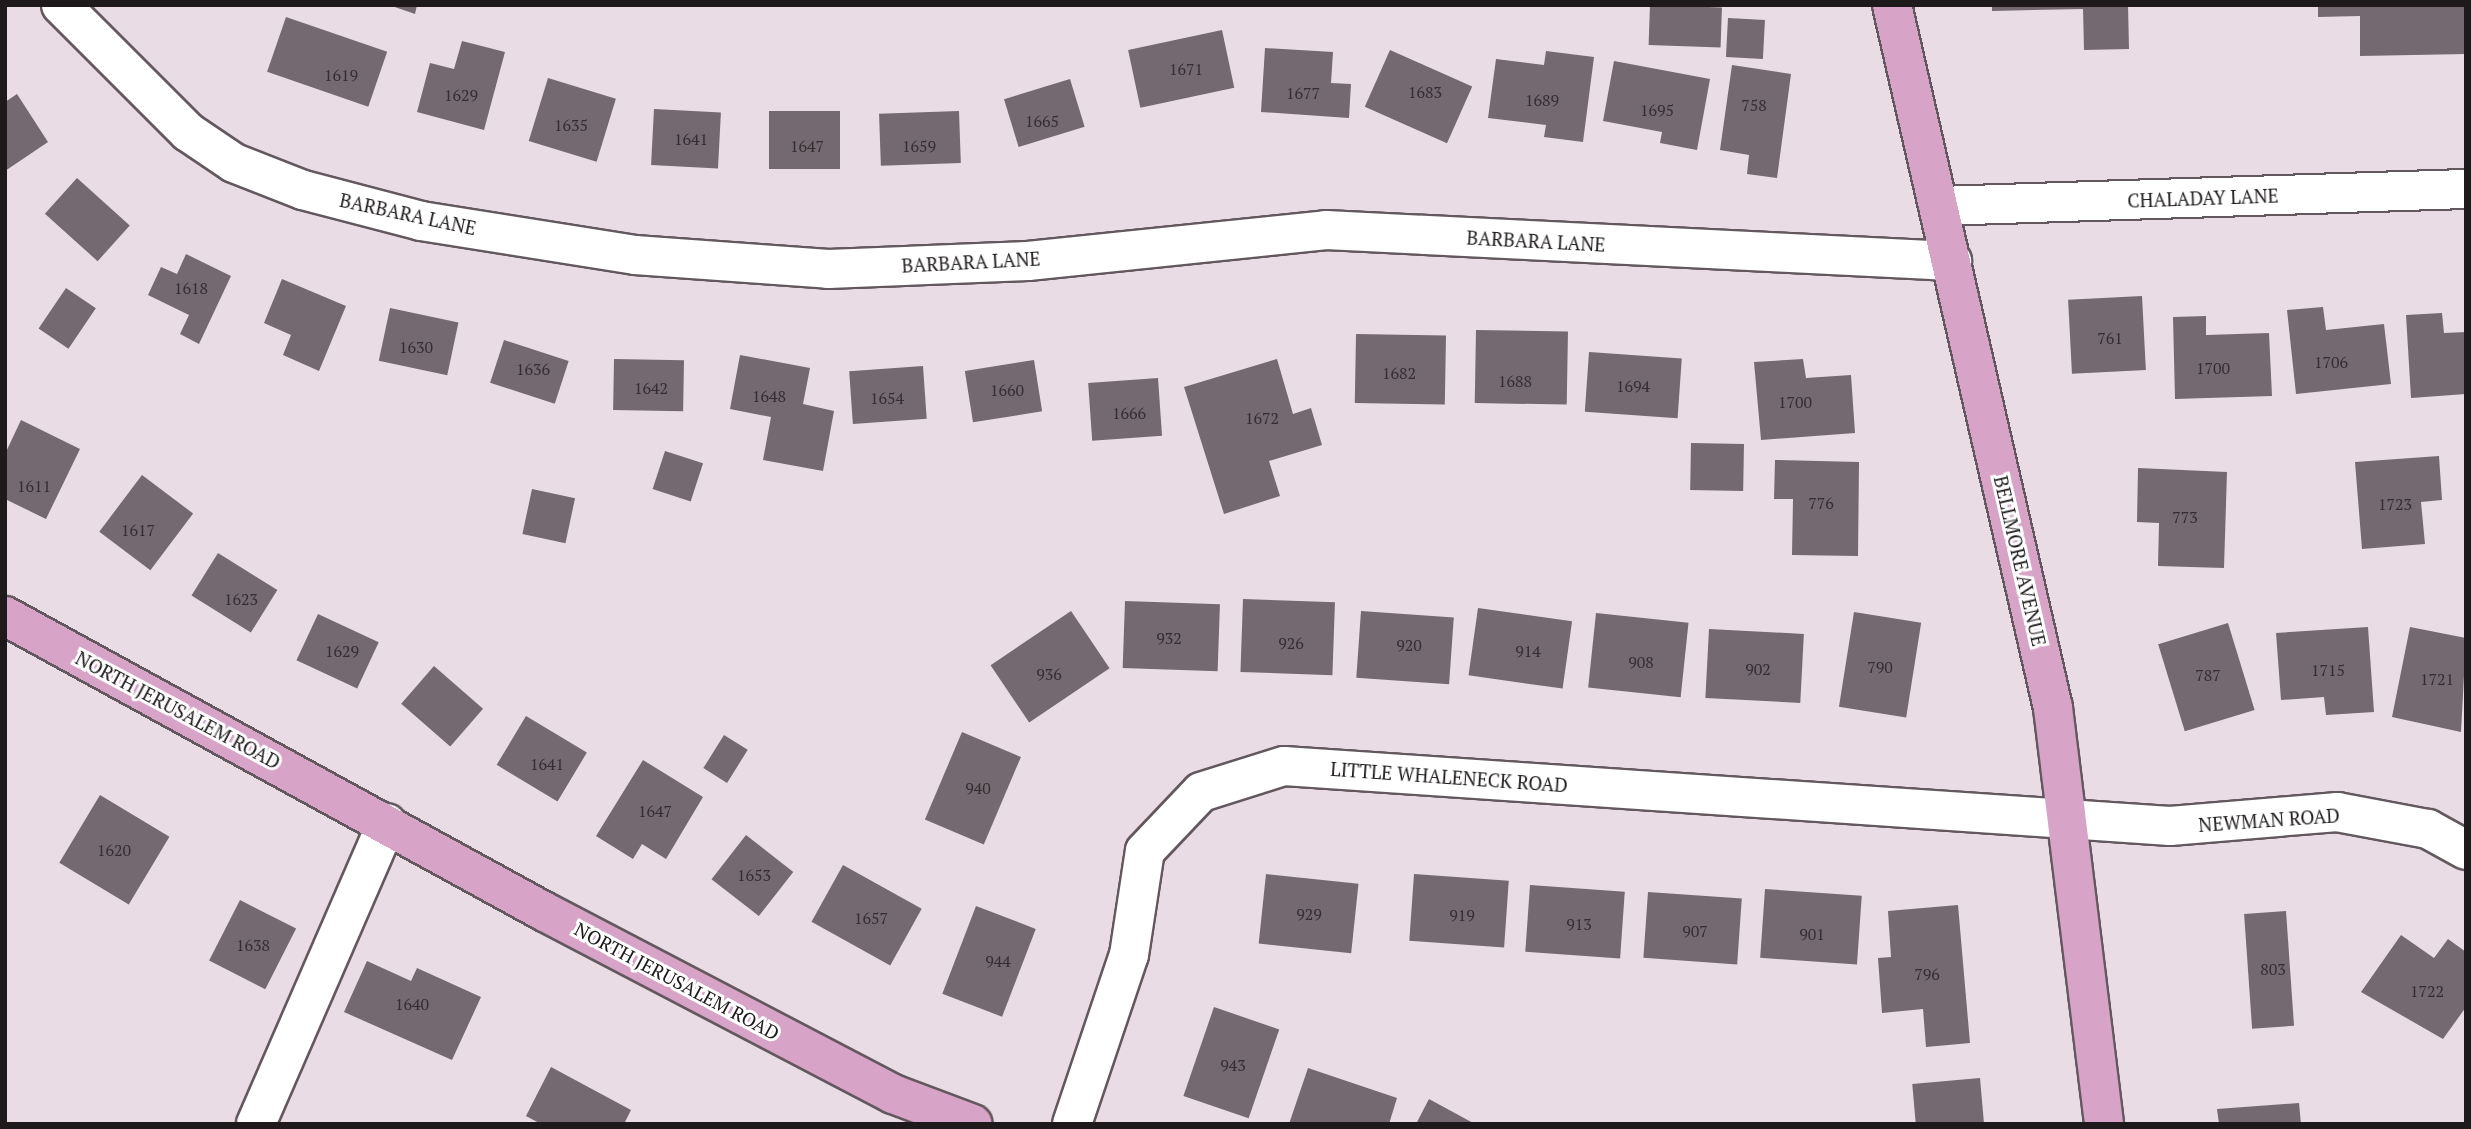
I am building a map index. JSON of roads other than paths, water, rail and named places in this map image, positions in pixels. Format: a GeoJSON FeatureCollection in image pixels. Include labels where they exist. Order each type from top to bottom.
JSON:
{"type":"FeatureCollection","features":[{"type":"Feature","properties":{"kind":"main road","name":"BELLMORE AVENUE"},"geometry":{"type":"LineString","coordinates":[[1892,5],[2053,708],[2104,1124]]}},
{"type":"Feature","properties":{"kind":"main road","name":"NORTH JERUSALEM ROAD"},"geometry":{"type":"LineString","coordinates":[[5,616],[893,1094],[973,1124]]}},
{"type":"Feature","properties":{"kind":"street","name":"BARBARA LANE"},"geometry":{"type":"LineString","coordinates":[[61,5],[188,132],[234,163],[303,190],[421,221],[635,255],[828,269],[1028,261],[1326,230],[1952,261]]}},
{"type":"Feature","properties":{"kind":"street","name":"CHALADAY LANE"},"geometry":{"type":"LineString","coordinates":[[1940,206],[2466,189]]}},
{"type":"Feature","properties":{"kind":"street","name":"LITTLE WHALENECK ROAD"},"geometry":{"type":"LineString","coordinates":[[1072,1124],[1129,955],[1145,851],[1201,792],[1284,766],[2065,818]]}},
{"type":"Feature","properties":{"kind":"street","name":"NEWMAN ROAD"},"geometry":{"type":"LineString","coordinates":[[2065,818],[2170,826],[2337,813],[2428,829],[2466,850]]}},
{"type":"Feature","properties":{"kind":"street"},"geometry":{"type":"LineString","coordinates":[[256,1124],[387,823]]}}]}
